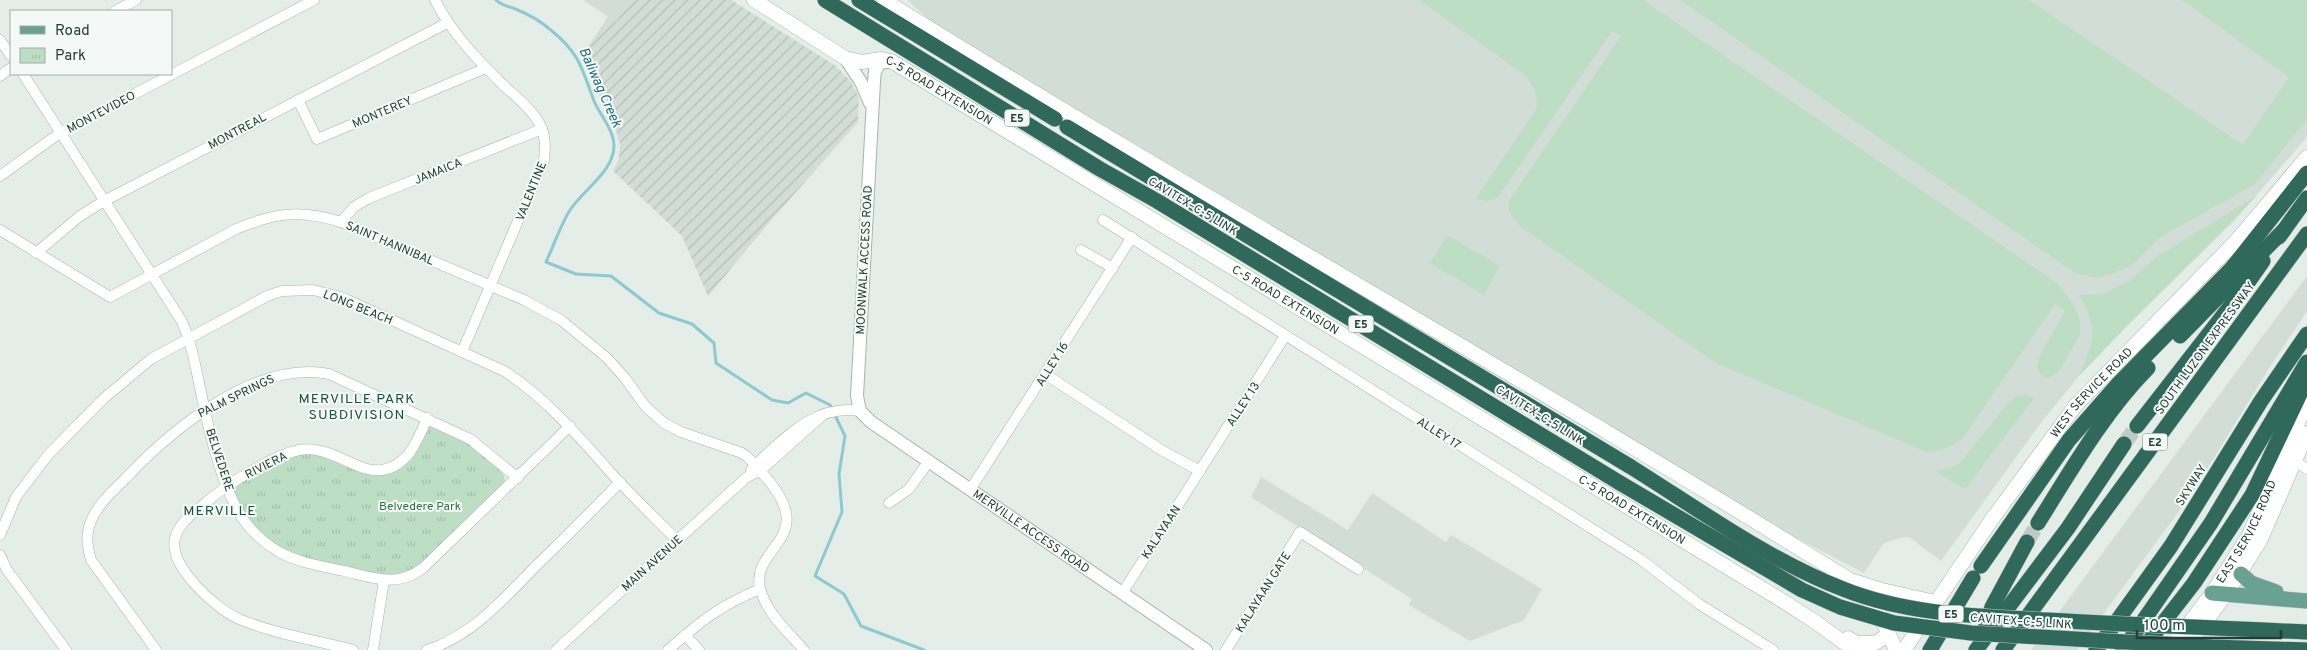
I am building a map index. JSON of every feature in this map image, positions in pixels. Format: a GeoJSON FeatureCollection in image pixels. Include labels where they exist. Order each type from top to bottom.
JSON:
{"type":"FeatureCollection","features":[{"type":"Feature","properties":{"kind":"highway","name":"CAVITEX–C-5 LINK"},"geometry":{"type":"LineString","coordinates":[[825,0],[1100,169],[1157,201],[1620,483],[1802,590],[1840,607],[1894,623],[1971,633],[2194,646],[2307,650]]}},
{"type":"Feature","properties":{"kind":"highway","name":"CAVITEX–C-5 LINK"},"geometry":{"type":"LineString","coordinates":[[859,0],[1631,468],[1802,570],[1842,589],[1892,604],[1964,615],[2307,632]]}},
{"type":"Feature","properties":{"kind":"highway"},"geometry":{"type":"LineString","coordinates":[[1930,650],[1977,572],[2069,440],[2119,383],[2232,268],[2307,173]]}},
{"type":"Feature","properties":{"kind":"highway","name":"SOUTH LUZON EXPRESSWAY"},"geometry":{"type":"LineString","coordinates":[[2137,426],[2242,291],[2307,198]]}},
{"type":"Feature","properties":{"kind":"highway","name":"SOUTH LUZON EXPRESSWAY"},"geometry":{"type":"LineString","coordinates":[[2038,523],[2087,446],[2136,380],[2284,230]]}},
{"type":"Feature","properties":{"kind":"highway","name":"SOUTH LUZON EXPRESSWAY"},"geometry":{"type":"LineString","coordinates":[[2003,650],[2307,234]]}},
{"type":"Feature","properties":{"kind":"highway","name":"SKYWAY"},"geometry":{"type":"LineString","coordinates":[[2096,650],[2171,546],[2261,401],[2307,334]]}},
{"type":"Feature","properties":{"kind":"highway"},"geometry":{"type":"LineString","coordinates":[[2123,650],[2211,523],[2307,362]]}},
{"type":"Feature","properties":{"kind":"highway"},"geometry":{"type":"LineString","coordinates":[[2142,650],[2189,589],[2252,495],[2300,394],[2307,373]]}},
{"type":"Feature","properties":{"kind":"highway"},"geometry":{"type":"LineString","coordinates":[[1978,647],[2068,528],[2124,444]]}},
{"type":"Feature","properties":{"kind":"highway"},"geometry":{"type":"LineString","coordinates":[[1978,647],[1992,607],[2027,542]]}},
{"type":"Feature","properties":{"kind":"main road","name":"C-5 ROAD EXTENSION"},"geometry":{"type":"LineString","coordinates":[[754,0],[845,58],[862,62],[881,58],[890,61],[1859,648]]}},
{"type":"Feature","properties":{"kind":"main road"},"geometry":{"type":"LineString","coordinates":[[884,0],[971,54],[1470,349],[1850,580],[1868,598],[1880,615],[1896,650]]}},
{"type":"Feature","properties":{"kind":"main road","name":"WEST SERVICE ROAD"},"geometry":{"type":"LineString","coordinates":[[1904,650],[1935,602],[2076,405],[2236,242],[2307,157]]}},
{"type":"Feature","properties":{"kind":"main road","name":"EAST SERVICE ROAD"},"geometry":{"type":"LineString","coordinates":[[2184,650],[2227,593],[2260,541],[2290,458],[2307,402]]}},
{"type":"Feature","properties":{"kind":"main road","name":"EAST SERVICE ROAD"},"geometry":{"type":"LineString","coordinates":[[2169,650],[2212,592],[2249,535],[2290,458],[2307,433]]}},
{"type":"Feature","properties":{"kind":"main road"},"geometry":{"type":"LineString","coordinates":[[2240,574],[2251,583],[2301,600]]}},
{"type":"Feature","properties":{"kind":"main road"},"geometry":{"type":"LineString","coordinates":[[1850,580],[1882,590],[1935,602]]}},
{"type":"Feature","properties":{"kind":"main road"},"geometry":{"type":"LineString","coordinates":[[2212,592],[2301,600]]}},
{"type":"Feature","properties":{"kind":"main road"},"geometry":{"type":"LineString","coordinates":[[1859,648],[1875,643],[1888,635]]}},
{"type":"Feature","properties":{"kind":"street"},"geometry":{"type":"LineString","coordinates":[[117,10],[136,0]]}},
{"type":"Feature","properties":{"kind":"street","name":"MONTEVIDEO"},"geometry":{"type":"LineString","coordinates":[[172,74],[314,0]]}},
{"type":"Feature","properties":{"kind":"street","name":"VALENTINE"},"geometry":{"type":"LineString","coordinates":[[435,0],[446,23],[486,68],[536,116],[546,143],[544,160],[462,352]]}},
{"type":"Feature","properties":{"kind":"street","name":"MONTREAL"},"geometry":{"type":"LineString","coordinates":[[36,253],[80,216],[104,201],[446,23]]}},
{"type":"Feature","properties":{"kind":"street"},"geometry":{"type":"LineString","coordinates":[[0,40],[10,55]]}},
{"type":"Feature","properties":{"kind":"street","name":"MOONWALK ACCESS ROAD"},"geometry":{"type":"LineString","coordinates":[[845,58],[865,89],[872,108]]}},
{"type":"Feature","properties":{"kind":"street","name":"MOONWALK ACCESS ROAD"},"geometry":{"type":"LineString","coordinates":[[860,411],[857,396],[875,71],[880,63],[890,61]]}},
{"type":"Feature","properties":{"kind":"street","name":"MONTEREY"},"geometry":{"type":"LineString","coordinates":[[298,100],[317,139],[486,68]]}},
{"type":"Feature","properties":{"kind":"street","name":"BELVEDERE"},"geometry":{"type":"LineString","coordinates":[[24,75],[151,275],[182,320],[188,338],[204,410],[226,485],[240,516],[254,532],[280,552],[303,562],[384,580],[398,580],[415,574],[518,478],[570,426]]}},
{"type":"Feature","properties":{"kind":"street","name":"MONTEVIDEO"},"geometry":{"type":"LineString","coordinates":[[0,176],[60,133],[171,75]]}},
{"type":"Feature","properties":{"kind":"street","name":"JAMAICA"},"geometry":{"type":"LineString","coordinates":[[341,222],[354,207],[369,198],[542,129]]}},
{"type":"Feature","properties":{"kind":"street","name":"SAINT HANNIBAL"},"geometry":{"type":"LineString","coordinates":[[0,230],[110,297],[236,229],[272,216],[310,213],[341,222],[524,300],[561,320],[608,358],[646,406],[664,423],[681,432],[742,453],[779,493],[786,510],[786,526],[761,569],[760,589]]}},
{"type":"Feature","properties":{"kind":"street","name":"ALLEY 17"},"geometry":{"type":"LineString","coordinates":[[1103,220],[1132,236],[1286,336],[1640,559],[1699,604],[1773,650]]}},
{"type":"Feature","properties":{"kind":"street","name":"ALLEY 16"},"geometry":{"type":"LineString","coordinates":[[970,490],[1132,236]]}},
{"type":"Feature","properties":{"kind":"street"},"geometry":{"type":"LineString","coordinates":[[1081,250],[1113,268]]}},
{"type":"Feature","properties":{"kind":"street","name":"LONG BEACH"},"geometry":{"type":"LineString","coordinates":[[0,535],[16,497],[48,455],[129,377],[152,359],[267,296],[282,292],[313,290],[341,297],[462,352],[516,379],[570,426],[620,482],[677,540]]}},
{"type":"Feature","properties":{"kind":"street","name":"ALLEY 13"},"geometry":{"type":"LineString","coordinates":[[1200,471],[1286,336]]}},
{"type":"Feature","properties":{"kind":"street","name":"PALM SPRINGS"},"geometry":{"type":"LineString","coordinates":[[156,650],[91,560],[86,543],[89,528],[100,506],[150,453],[182,425],[204,410],[274,376],[314,371],[329,374],[470,439],[518,478]]}},
{"type":"Feature","properties":{"kind":"street"},"geometry":{"type":"LineString","coordinates":[[1045,374],[1163,451],[1200,471]]}},
{"type":"Feature","properties":{"kind":"street","name":"MAIN AVENUE"},"geometry":{"type":"LineString","coordinates":[[556,650],[757,468],[798,427],[823,414],[839,409],[860,411]]}},
{"type":"Feature","properties":{"kind":"street","name":"MERVILLE ACCESS ROAD"},"geometry":{"type":"LineString","coordinates":[[860,411],[871,422],[1206,650]]}},
{"type":"Feature","properties":{"kind":"street","name":"RIVIERA"},"geometry":{"type":"LineString","coordinates":[[352,650],[238,618],[211,601],[185,573],[175,554],[174,547],[177,533],[186,520],[226,485],[288,453],[315,449],[331,453],[371,470],[382,470],[403,460],[412,451],[427,418]]}},
{"type":"Feature","properties":{"kind":"street"},"geometry":{"type":"LineString","coordinates":[[2290,458],[2307,469]]}},
{"type":"Feature","properties":{"kind":"street"},"geometry":{"type":"LineString","coordinates":[[889,503],[909,489],[929,461]]}},
{"type":"Feature","properties":{"kind":"street","name":"KALAYAAN"},"geometry":{"type":"LineString","coordinates":[[1123,592],[1200,471]]}},
{"type":"Feature","properties":{"kind":"street"},"geometry":{"type":"LineString","coordinates":[[427,650],[440,646],[464,632],[491,610],[620,482]]}},
{"type":"Feature","properties":{"kind":"street","name":"KALAYAAN GATE"},"geometry":{"type":"LineString","coordinates":[[1226,650],[1302,532],[1358,569]]}},
{"type":"Feature","properties":{"kind":"street"},"geometry":{"type":"LineString","coordinates":[[0,555],[7,570],[66,650]]}},
{"type":"Feature","properties":{"kind":"street"},"geometry":{"type":"LineString","coordinates":[[373,650],[384,580]]}},
{"type":"Feature","properties":{"kind":"street"},"geometry":{"type":"LineString","coordinates":[[668,650],[706,617],[731,601],[760,589],[773,614],[804,650]]}},
{"type":"Feature","properties":{"kind":"street"},"geometry":{"type":"LineString","coordinates":[[685,635],[699,650]]}},
{"type":"Feature","properties":{"kind":"shaded area"},"geometry":{"type":"Polygon","coordinates":[[[583,0],[631,0],[616,22],[583,0]]]}},
{"type":"Feature","properties":{"kind":"shaded area"},"geometry":{"type":"Polygon","coordinates":[[[631,0],[731,0],[836,66],[851,82],[859,97],[858,122],[773,218],[708,296],[682,236],[613,171],[619,159],[620,144],[615,127],[581,57],[608,17],[616,22],[631,0]]]}},
{"type":"Feature","properties":{"kind":"shaded area"},"geometry":{"type":"Polygon","coordinates":[[[907,0],[2307,0],[2307,137],[2234,221],[2079,376],[2040,424],[1941,561],[1908,537],[1900,538],[1884,543],[1864,573],[1781,530],[942,31],[907,0]]]}},
{"type":"Feature","properties":{"kind":"shaded area"},"geometry":{"type":"Polygon","coordinates":[[[2307,276],[2307,311],[2271,365],[2193,492],[2077,650],[2031,650],[2307,276]]]}},
{"type":"Feature","properties":{"kind":"shaded area"},"geometry":{"type":"Polygon","coordinates":[[[1261,477],[1348,530],[1372,493],[1446,542],[1451,535],[1542,589],[1524,620],[1470,641],[1409,605],[1412,599],[1251,497],[1261,477]]]}},
{"type":"Feature","properties":{"kind":"green space"},"geometry":{"type":"Polygon","coordinates":[[[1419,0],[1643,0],[2057,283],[2074,305],[2080,321],[2080,335],[2059,371],[2049,378],[2043,377],[2037,368],[2039,357],[2065,311],[2055,304],[1962,439],[1937,451],[1927,452],[1716,363],[1521,227],[1509,210],[1509,201],[1621,36],[1612,31],[1498,197],[1482,201],[1476,198],[1536,110],[1537,99],[1535,91],[1525,75],[1419,0]]]}},
{"type":"Feature","properties":{"kind":"green space"},"geometry":{"type":"Polygon","coordinates":[[[1680,0],[2029,0],[2243,145],[2289,77],[2182,0],[2307,0],[2307,119],[2255,184],[2159,238],[2135,263],[2122,270],[2097,278],[2075,273],[1680,0]]]}},
{"type":"Feature","properties":{"kind":"green space"},"geometry":{"type":"Polygon","coordinates":[[[2257,196],[2079,376],[2091,344],[2092,327],[2090,318],[2079,295],[2102,294],[2129,281],[2156,257],[2257,196]]]}},
{"type":"Feature","properties":{"kind":"green space"},"geometry":{"type":"Polygon","coordinates":[[[1447,235],[1500,266],[1484,295],[1430,263],[1447,235]]]}},
{"type":"Feature","properties":{"kind":"green space"},"geometry":{"type":"Polygon","coordinates":[[[2025,394],[2034,398],[1965,489],[1935,471],[1950,468],[1960,463],[2008,403],[2015,397],[2025,394]]]}},
{"type":"Feature","properties":{"kind":"green space","name":"Belvedere Park"},"geometry":{"type":"Polygon","coordinates":[[[430,425],[465,436],[504,475],[505,483],[421,566],[396,577],[380,577],[314,563],[277,548],[252,527],[231,487],[297,454],[316,455],[373,476],[386,474],[398,469],[412,459],[430,425]]]}},
{"type":"Feature","properties":{"kind":"waterway","name":"Baliwag Creek"},"geometry":{"type":"LineString","coordinates":[[496,0],[539,21],[569,47],[583,71],[594,101],[612,134],[614,146],[609,164],[570,210],[546,262],[576,274],[611,276],[659,313],[692,324],[714,343],[716,363],[772,400],[788,403],[806,393],[830,405],[845,436],[839,474],[842,512],[815,576],[844,594],[861,626],[924,650]]}},
{"type":"Feature","properties":{"kind":"tunnel"},"geometry":{"type":"LineString","coordinates":[[2124,444],[2137,426]]}},
{"type":"Feature","properties":{"kind":"tunnel"},"geometry":{"type":"LineString","coordinates":[[2027,542],[2038,523]]}},
{"type":"Feature","properties":{"kind":"district","name":"MERVILLE PARK SUBDIVISION"},"geometry":{"type":"Point","coordinates":[357,406]}},
{"type":"Feature","properties":{"kind":"district","name":"MERVILLE"},"geometry":{"type":"Point","coordinates":[220,510]}}]}
